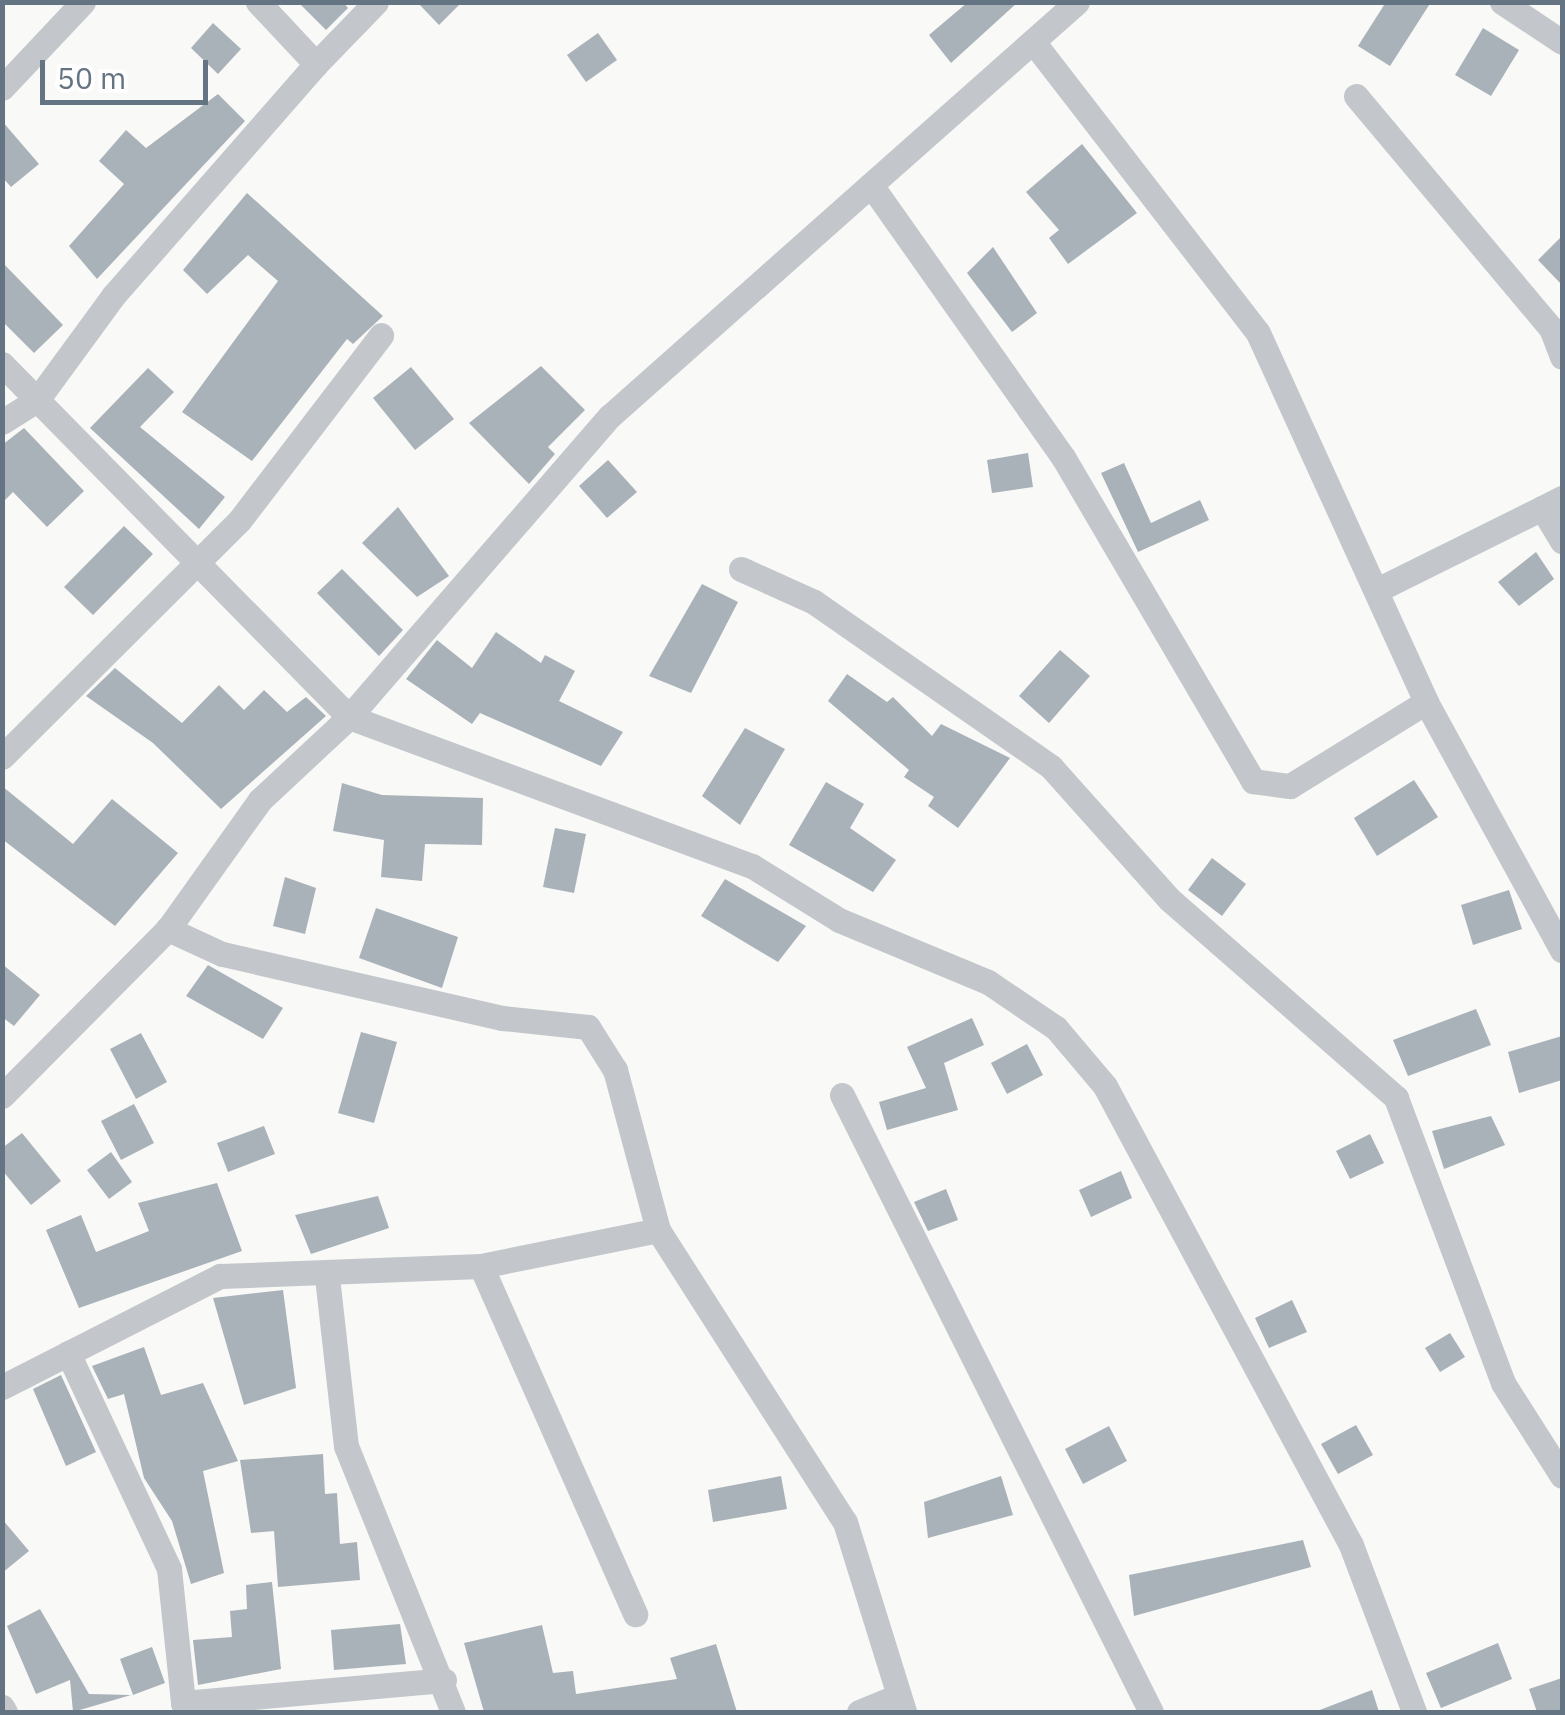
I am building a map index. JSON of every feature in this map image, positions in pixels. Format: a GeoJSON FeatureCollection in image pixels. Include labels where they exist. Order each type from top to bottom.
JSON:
{"type":"FeatureCollection","features":[{"type":"Feature","properties":{"kind":"street"},"geometry":{"type":"LineString","coordinates":[[2,88],[83,2]]}},
{"type":"Feature","properties":{"kind":"street"},"geometry":{"type":"LineString","coordinates":[[258,2],[316,64]]}},
{"type":"Feature","properties":{"kind":"street"},"geometry":{"type":"LineString","coordinates":[[2,422],[37,400],[113,296],[316,64],[376,2]]}},
{"type":"Feature","properties":{"kind":"street"},"geometry":{"type":"LineString","coordinates":[[2,1096],[168,930],[260,800],[350,717],[610,416],[1077,2]]}},
{"type":"Feature","properties":{"kind":"street"},"geometry":{"type":"LineString","coordinates":[[1502,2],[1562,42]]}},
{"type":"Feature","properties":{"kind":"street"},"geometry":{"type":"LineString","coordinates":[[1034,43],[1258,333],[1426,702],[1562,950]]}},
{"type":"Feature","properties":{"kind":"street"},"geometry":{"type":"LineString","coordinates":[[1356,96],[1551,328],[1562,357]]}},
{"type":"Feature","properties":{"kind":"street"},"geometry":{"type":"LineString","coordinates":[[871,184],[1063,457],[1253,781],[1290,786],[1426,702]]}},
{"type":"Feature","properties":{"kind":"street"},"geometry":{"type":"LineString","coordinates":[[2,757],[249,508],[381,335]]}},
{"type":"Feature","properties":{"kind":"street"},"geometry":{"type":"LineString","coordinates":[[2,364],[350,717],[752,866],[838,920],[988,982],[1056,1028],[1105,1086],[1351,1545],[1414,1712]]}},
{"type":"Feature","properties":{"kind":"street"},"geometry":{"type":"LineString","coordinates":[[1376,590],[1552,503],[1562,541]]}},
{"type":"Feature","properties":{"kind":"street"},"geometry":{"type":"LineString","coordinates":[[741,569],[814,602],[1051,767],[1169,899],[1396,1098],[1503,1383],[1562,1476]]}},
{"type":"Feature","properties":{"kind":"street"},"geometry":{"type":"LineString","coordinates":[[168,930],[222,954],[502,1018],[588,1027],[615,1070],[658,1230],[844,1522],[901,1704],[860,1712]]}},
{"type":"Feature","properties":{"kind":"street"},"geometry":{"type":"LineString","coordinates":[[842,1096],[1151,1712]]}},
{"type":"Feature","properties":{"kind":"street"},"geometry":{"type":"LineString","coordinates":[[2,1387],[220,1276],[274,1268],[327,1277],[481,1266],[658,1230]]}},
{"type":"Feature","properties":{"kind":"street"},"geometry":{"type":"LineString","coordinates":[[481,1266],[635,1614]]}},
{"type":"Feature","properties":{"kind":"street"},"geometry":{"type":"LineString","coordinates":[[327,1277],[346,1446],[444,1680],[453,1712]]}},
{"type":"Feature","properties":{"kind":"street"},"geometry":{"type":"LineString","coordinates":[[68,1353],[170,1568],[184,1702],[444,1680]]}},
{"type":"Feature","properties":{"kind":"building"},"geometry":{"type":"Polygon","coordinates":[[[298,2],[343,2],[348,8],[326,30],[298,2]]]}},
{"type":"Feature","properties":{"kind":"building"},"geometry":{"type":"Polygon","coordinates":[[[417,2],[462,2],[439,25],[417,2]]]}},
{"type":"Feature","properties":{"kind":"building"},"geometry":{"type":"Polygon","coordinates":[[[968,2],[1018,2],[951,63],[929,35],[968,2]]]}},
{"type":"Feature","properties":{"kind":"building"},"geometry":{"type":"Polygon","coordinates":[[[1386,2],[1431,2],[1390,66],[1358,46],[1386,2]]]}},
{"type":"Feature","properties":{"kind":"building"},"geometry":{"type":"Polygon","coordinates":[[[213,23],[241,49],[218,74],[191,48],[213,23]]]}},
{"type":"Feature","properties":{"kind":"building"},"geometry":{"type":"Polygon","coordinates":[[[1483,28],[1519,50],[1491,96],[1455,75],[1483,28]]]}},
{"type":"Feature","properties":{"kind":"building"},"geometry":{"type":"Polygon","coordinates":[[[598,33],[617,60],[586,82],[567,55],[598,33]]]}},
{"type":"Feature","properties":{"kind":"building"},"geometry":{"type":"Polygon","coordinates":[[[218,94],[245,121],[97,279],[69,246],[124,184],[99,161],[126,130],[146,148],[218,94]]]}},
{"type":"Feature","properties":{"kind":"building"},"geometry":{"type":"Polygon","coordinates":[[[2,121],[39,164],[11,187],[2,177],[2,121]]]}},
{"type":"Feature","properties":{"kind":"building"},"geometry":{"type":"Polygon","coordinates":[[[1082,144],[1137,213],[1068,264],[1049,238],[1059,230],[1026,192],[1082,144]]]}},
{"type":"Feature","properties":{"kind":"building"},"geometry":{"type":"Polygon","coordinates":[[[247,193],[383,316],[353,344],[347,339],[252,461],[182,412],[278,281],[248,255],[207,294],[183,270],[247,193]]]}},
{"type":"Feature","properties":{"kind":"building"},"geometry":{"type":"Polygon","coordinates":[[[1562,236],[1562,285],[1538,260],[1562,236]]]}},
{"type":"Feature","properties":{"kind":"building"},"geometry":{"type":"Polygon","coordinates":[[[993,247],[1037,313],[1012,332],[967,273],[993,247]]]}},
{"type":"Feature","properties":{"kind":"building"},"geometry":{"type":"Polygon","coordinates":[[[2,262],[63,325],[34,353],[2,321],[2,262]]]}},
{"type":"Feature","properties":{"kind":"building"},"geometry":{"type":"Polygon","coordinates":[[[541,366],[585,410],[548,447],[555,454],[529,484],[469,423],[541,366]]]}},
{"type":"Feature","properties":{"kind":"building"},"geometry":{"type":"Polygon","coordinates":[[[411,367],[454,419],[415,450],[373,398],[411,367]]]}},
{"type":"Feature","properties":{"kind":"building"},"geometry":{"type":"Polygon","coordinates":[[[148,368],[174,392],[140,427],[225,497],[199,529],[90,428],[148,368]]]}},
{"type":"Feature","properties":{"kind":"building"},"geometry":{"type":"Polygon","coordinates":[[[24,428],[84,491],[47,527],[13,492],[2,503],[2,445],[24,428]]]}},
{"type":"Feature","properties":{"kind":"building"},"geometry":{"type":"Polygon","coordinates":[[[1028,453],[1033,487],[992,493],[987,460],[1028,453]]]}},
{"type":"Feature","properties":{"kind":"building"},"geometry":{"type":"Polygon","coordinates":[[[608,460],[637,492],[607,518],[579,486],[608,460]]]}},
{"type":"Feature","properties":{"kind":"building"},"geometry":{"type":"Polygon","coordinates":[[[1124,463],[1151,523],[1200,500],[1209,520],[1138,552],[1101,473],[1124,463]]]}},
{"type":"Feature","properties":{"kind":"building"},"geometry":{"type":"Polygon","coordinates":[[[398,507],[449,576],[417,597],[362,543],[398,507]]]}},
{"type":"Feature","properties":{"kind":"building"},"geometry":{"type":"Polygon","coordinates":[[[124,526],[153,554],[93,615],[64,587],[124,526]]]}},
{"type":"Feature","properties":{"kind":"building"},"geometry":{"type":"Polygon","coordinates":[[[1536,552],[1554,579],[1519,606],[1498,582],[1536,552]]]}},
{"type":"Feature","properties":{"kind":"building"},"geometry":{"type":"Polygon","coordinates":[[[342,569],[403,630],[379,656],[317,593],[342,569]]]}},
{"type":"Feature","properties":{"kind":"building"},"geometry":{"type":"Polygon","coordinates":[[[702,584],[738,602],[691,693],[649,676],[702,584]]]}},
{"type":"Feature","properties":{"kind":"building"},"geometry":{"type":"Polygon","coordinates":[[[496,632],[541,663],[545,655],[575,671],[559,701],[623,732],[601,766],[480,713],[472,724],[406,679],[437,640],[472,668],[496,632]]]}},
{"type":"Feature","properties":{"kind":"building"},"geometry":{"type":"Polygon","coordinates":[[[1060,650],[1090,676],[1049,723],[1019,696],[1060,650]]]}},
{"type":"Feature","properties":{"kind":"building"},"geometry":{"type":"Polygon","coordinates":[[[115,668],[182,723],[219,685],[244,710],[264,690],[287,712],[306,697],[326,716],[221,809],[153,743],[86,696],[115,668]]]}},
{"type":"Feature","properties":{"kind":"building"},"geometry":{"type":"Polygon","coordinates":[[[847,674],[887,702],[893,697],[932,736],[941,724],[1010,758],[958,828],[928,806],[934,797],[904,777],[909,770],[828,701],[847,674]]]}},
{"type":"Feature","properties":{"kind":"building"},"geometry":{"type":"Polygon","coordinates":[[[745,728],[785,749],[740,825],[702,796],[745,728]]]}},
{"type":"Feature","properties":{"kind":"building"},"geometry":{"type":"Polygon","coordinates":[[[1414,780],[1438,817],[1377,856],[1354,818],[1414,780]]]}},
{"type":"Feature","properties":{"kind":"building"},"geometry":{"type":"Polygon","coordinates":[[[826,782],[864,804],[850,828],[896,860],[873,892],[789,845],[826,782]]]}},
{"type":"Feature","properties":{"kind":"building"},"geometry":{"type":"Polygon","coordinates":[[[342,783],[382,795],[483,798],[482,845],[425,844],[422,881],[381,877],[384,840],[333,831],[342,783]]]}},
{"type":"Feature","properties":{"kind":"building"},"geometry":{"type":"Polygon","coordinates":[[[2,786],[73,844],[112,799],[178,853],[115,926],[2,839],[2,786]]]}},
{"type":"Feature","properties":{"kind":"building"},"geometry":{"type":"Polygon","coordinates":[[[555,828],[586,834],[574,893],[543,887],[555,828]]]}},
{"type":"Feature","properties":{"kind":"building"},"geometry":{"type":"Polygon","coordinates":[[[1212,858],[1246,884],[1222,916],[1188,890],[1212,858]]]}},
{"type":"Feature","properties":{"kind":"building"},"geometry":{"type":"Polygon","coordinates":[[[285,877],[316,888],[305,934],[273,926],[285,877]]]}},
{"type":"Feature","properties":{"kind":"building"},"geometry":{"type":"Polygon","coordinates":[[[725,879],[806,926],[778,962],[701,916],[725,879]]]}},
{"type":"Feature","properties":{"kind":"building"},"geometry":{"type":"Polygon","coordinates":[[[1509,890],[1522,929],[1473,945],[1461,905],[1509,890]]]}},
{"type":"Feature","properties":{"kind":"building"},"geometry":{"type":"Polygon","coordinates":[[[376,908],[458,937],[442,988],[359,958],[376,908]]]}},
{"type":"Feature","properties":{"kind":"building"},"geometry":{"type":"Polygon","coordinates":[[[2,964],[40,995],[14,1026],[2,1017],[2,964]]]}},
{"type":"Feature","properties":{"kind":"building"},"geometry":{"type":"Polygon","coordinates":[[[208,965],[283,1008],[263,1039],[186,996],[208,965]]]}},
{"type":"Feature","properties":{"kind":"building"},"geometry":{"type":"Polygon","coordinates":[[[1476,1009],[1491,1045],[1408,1076],[1393,1040],[1476,1009]]]}},
{"type":"Feature","properties":{"kind":"building"},"geometry":{"type":"Polygon","coordinates":[[[972,1018],[984,1045],[944,1063],[958,1110],[887,1130],[879,1102],[926,1088],[907,1047],[972,1018]]]}},
{"type":"Feature","properties":{"kind":"building"},"geometry":{"type":"Polygon","coordinates":[[[361,1032],[397,1042],[374,1123],[338,1113],[361,1032]]]}},
{"type":"Feature","properties":{"kind":"building"},"geometry":{"type":"Polygon","coordinates":[[[141,1033],[167,1082],[136,1099],[110,1049],[141,1033]]]}},
{"type":"Feature","properties":{"kind":"building"},"geometry":{"type":"Polygon","coordinates":[[[1562,1036],[1562,1080],[1519,1093],[1508,1052],[1562,1036]]]}},
{"type":"Feature","properties":{"kind":"building"},"geometry":{"type":"Polygon","coordinates":[[[1027,1044],[1043,1075],[1007,1094],[991,1063],[1027,1044]]]}},
{"type":"Feature","properties":{"kind":"building"},"geometry":{"type":"Polygon","coordinates":[[[134,1104],[154,1143],[121,1160],[101,1121],[134,1104]]]}},
{"type":"Feature","properties":{"kind":"building"},"geometry":{"type":"Polygon","coordinates":[[[1491,1116],[1505,1145],[1444,1169],[1432,1131],[1491,1116]]]}},
{"type":"Feature","properties":{"kind":"building"},"geometry":{"type":"Polygon","coordinates":[[[264,1126],[275,1154],[228,1172],[217,1143],[264,1126]]]}},
{"type":"Feature","properties":{"kind":"building"},"geometry":{"type":"Polygon","coordinates":[[[22,1133],[61,1181],[31,1205],[2,1170],[2,1148],[22,1133]]]}},
{"type":"Feature","properties":{"kind":"building"},"geometry":{"type":"Polygon","coordinates":[[[1370,1134],[1384,1163],[1350,1179],[1336,1151],[1370,1134]]]}},
{"type":"Feature","properties":{"kind":"building"},"geometry":{"type":"Polygon","coordinates":[[[111,1152],[132,1182],[109,1199],[87,1170],[111,1152]]]}},
{"type":"Feature","properties":{"kind":"building"},"geometry":{"type":"Polygon","coordinates":[[[1121,1171],[1132,1198],[1091,1217],[1079,1190],[1121,1171]]]}},
{"type":"Feature","properties":{"kind":"building"},"geometry":{"type":"Polygon","coordinates":[[[217,1183],[242,1251],[79,1308],[46,1230],[81,1215],[96,1252],[149,1231],[138,1203],[217,1183]]]}},
{"type":"Feature","properties":{"kind":"building"},"geometry":{"type":"Polygon","coordinates":[[[946,1189],[958,1220],[928,1231],[914,1202],[946,1189]]]}},
{"type":"Feature","properties":{"kind":"building"},"geometry":{"type":"Polygon","coordinates":[[[378,1196],[389,1228],[311,1254],[295,1215],[378,1196]]]}},
{"type":"Feature","properties":{"kind":"building"},"geometry":{"type":"Polygon","coordinates":[[[283,1290],[296,1388],[244,1405],[213,1298],[283,1290]]]}},
{"type":"Feature","properties":{"kind":"building"},"geometry":{"type":"Polygon","coordinates":[[[1292,1300],[1307,1332],[1269,1348],[1255,1318],[1292,1300]]]}},
{"type":"Feature","properties":{"kind":"building"},"geometry":{"type":"Polygon","coordinates":[[[1450,1333],[1465,1357],[1440,1372],[1425,1348],[1450,1333]]]}},
{"type":"Feature","properties":{"kind":"building"},"geometry":{"type":"Polygon","coordinates":[[[144,1347],[161,1395],[203,1383],[238,1461],[203,1471],[224,1573],[191,1584],[172,1521],[144,1478],[124,1394],[108,1399],[92,1366],[144,1347]]]}},
{"type":"Feature","properties":{"kind":"building"},"geometry":{"type":"Polygon","coordinates":[[[61,1375],[96,1452],[66,1466],[33,1389],[61,1375]]]}},
{"type":"Feature","properties":{"kind":"building"},"geometry":{"type":"Polygon","coordinates":[[[1356,1425],[1373,1455],[1338,1474],[1321,1444],[1356,1425]]]}},
{"type":"Feature","properties":{"kind":"building"},"geometry":{"type":"Polygon","coordinates":[[[1109,1426],[1127,1461],[1083,1484],[1065,1449],[1109,1426]]]}},
{"type":"Feature","properties":{"kind":"building"},"geometry":{"type":"Polygon","coordinates":[[[323,1454],[325,1494],[337,1493],[340,1544],[357,1542],[360,1580],[278,1587],[274,1531],[251,1533],[240,1460],[323,1454]]]}},
{"type":"Feature","properties":{"kind":"building"},"geometry":{"type":"Polygon","coordinates":[[[781,1476],[787,1509],[713,1522],[708,1490],[781,1476]]]}},
{"type":"Feature","properties":{"kind":"building"},"geometry":{"type":"Polygon","coordinates":[[[1001,1476],[1013,1515],[928,1538],[924,1502],[1001,1476]]]}},
{"type":"Feature","properties":{"kind":"building"},"geometry":{"type":"Polygon","coordinates":[[[2,1519],[29,1551],[2,1573],[2,1519]]]}},
{"type":"Feature","properties":{"kind":"building"},"geometry":{"type":"Polygon","coordinates":[[[1303,1540],[1311,1567],[1134,1616],[1129,1575],[1303,1540]]]}},
{"type":"Feature","properties":{"kind":"building"},"geometry":{"type":"Polygon","coordinates":[[[272,1582],[281,1669],[198,1685],[193,1640],[232,1637],[230,1611],[247,1609],[246,1585],[272,1582]]]}},
{"type":"Feature","properties":{"kind":"building"},"geometry":{"type":"Polygon","coordinates":[[[40,1609],[89,1694],[131,1695],[73,1712],[70,1680],[36,1694],[7,1626],[40,1609]]]}},
{"type":"Feature","properties":{"kind":"building"},"geometry":{"type":"Polygon","coordinates":[[[400,1624],[406,1664],[334,1670],[331,1630],[400,1624]]]}},
{"type":"Feature","properties":{"kind":"building"},"geometry":{"type":"Polygon","coordinates":[[[542,1625],[553,1673],[573,1671],[576,1694],[677,1679],[670,1658],[716,1644],[737,1712],[484,1712],[464,1643],[542,1625]]]}},
{"type":"Feature","properties":{"kind":"building"},"geometry":{"type":"Polygon","coordinates":[[[1498,1643],[1512,1679],[1441,1708],[1426,1673],[1498,1643]]]}},
{"type":"Feature","properties":{"kind":"building"},"geometry":{"type":"Polygon","coordinates":[[[152,1647],[165,1683],[133,1695],[120,1659],[152,1647]]]}},
{"type":"Feature","properties":{"kind":"building"},"geometry":{"type":"Polygon","coordinates":[[[1562,1678],[1562,1712],[1537,1712],[1529,1689],[1562,1678]]]}},
{"type":"Feature","properties":{"kind":"building"},"geometry":{"type":"Polygon","coordinates":[[[1372,1690],[1379,1712],[1317,1711],[1372,1690]]]}}]}
